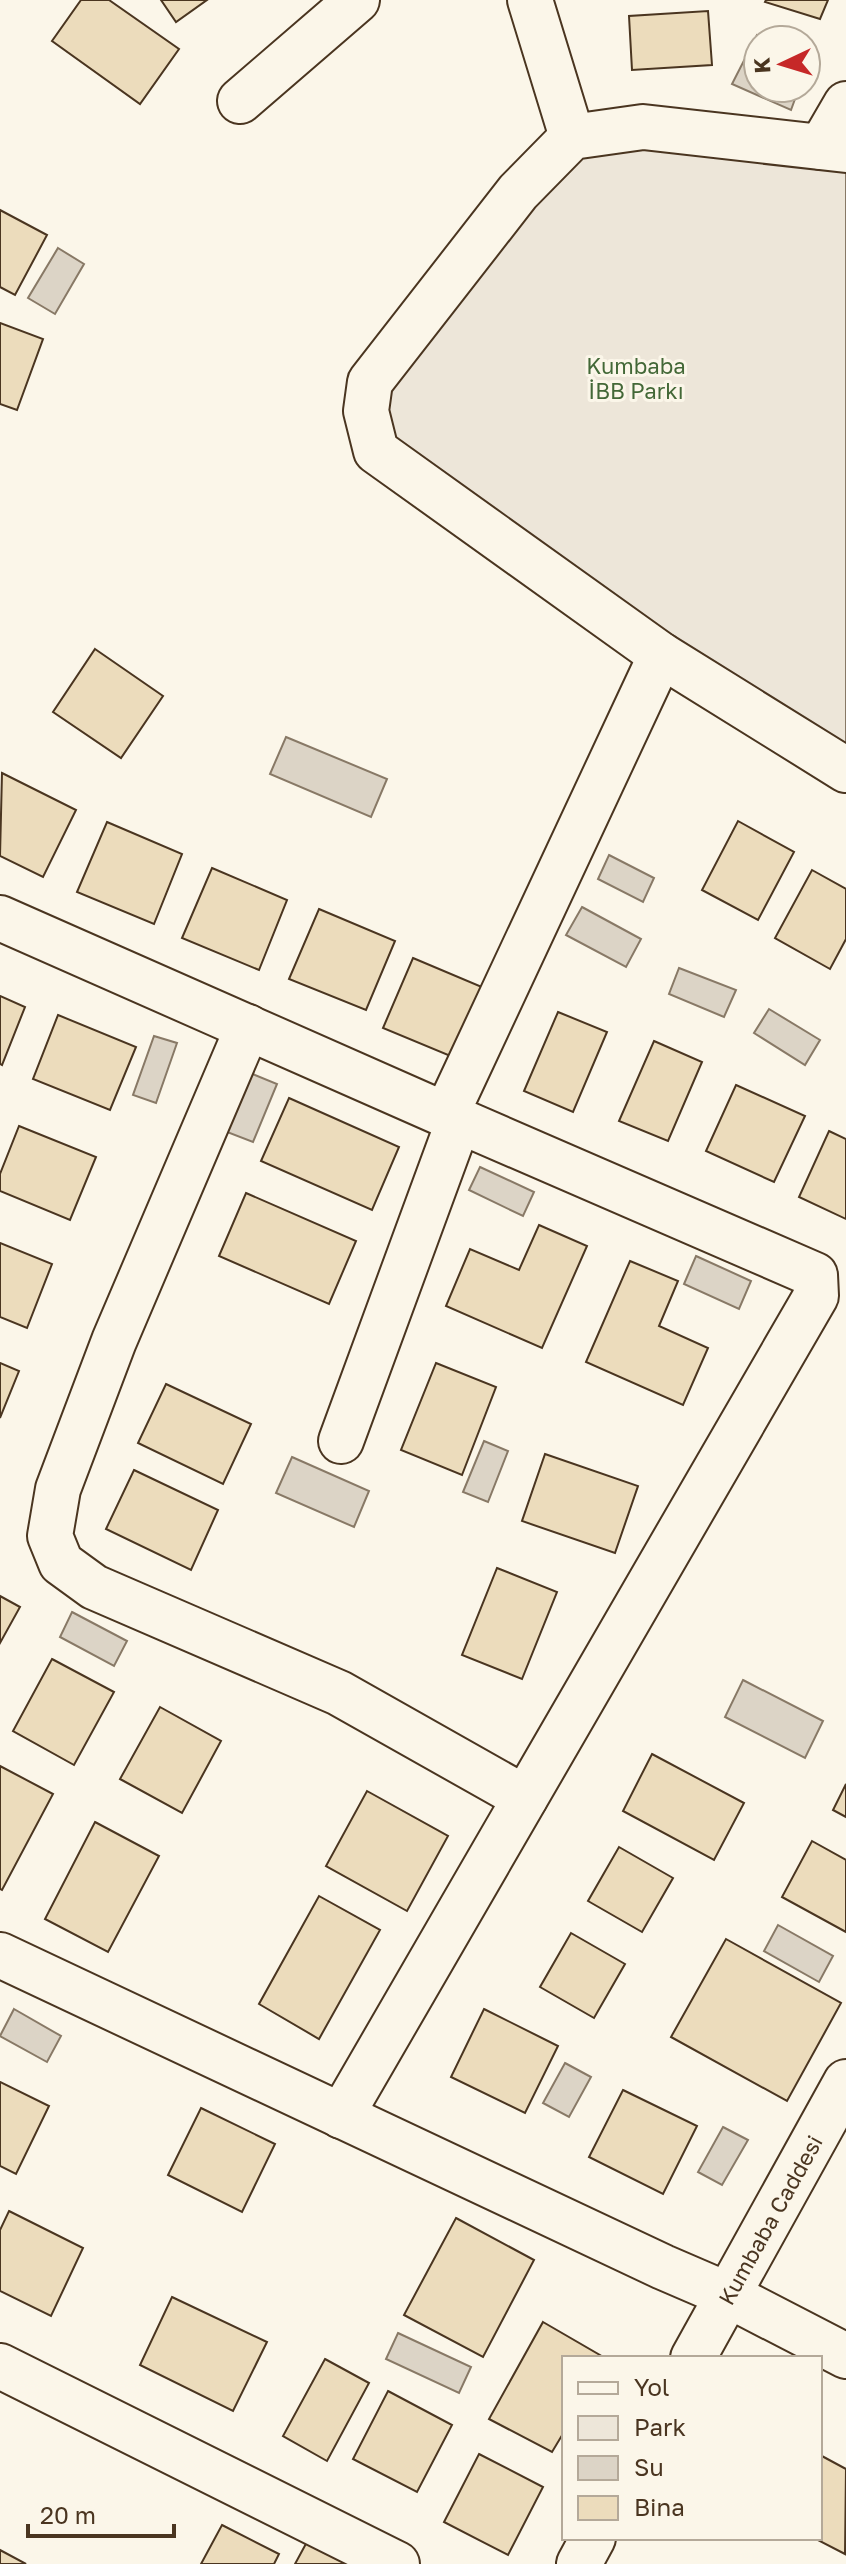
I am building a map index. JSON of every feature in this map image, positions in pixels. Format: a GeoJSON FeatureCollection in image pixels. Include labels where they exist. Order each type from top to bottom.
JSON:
{"type":"FeatureCollection","features":[{"type":"Feature","properties":{"kind":"street"},"geometry":{"type":"LineString","coordinates":[[240,101],[357,0]]}},
{"type":"Feature","properties":{"kind":"street"},"geometry":{"type":"LineString","coordinates":[[530,0],[572,137]]}},
{"type":"Feature","properties":{"kind":"street"},"geometry":{"type":"LineString","coordinates":[[846,104],[834,148],[643,127],[572,137],[518,192],[370,382],[366,411],[376,451],[661,655],[846,770]]}},
{"type":"Feature","properties":{"kind":"street"},"geometry":{"type":"LineString","coordinates":[[341,1441],[453,1118],[661,655]]}},
{"type":"Feature","properties":{"kind":"street"},"geometry":{"type":"LineString","coordinates":[[0,918],[815,1275],[816,1296],[341,2116]]}},
{"type":"Feature","properties":{"kind":"street"},"geometry":{"type":"LineString","coordinates":[[248,1027],[114,1341],[58,1489],[50,1536],[61,1563],[94,1587],[339,1693],[525,1798]]}},
{"type":"Feature","properties":{"kind":"street"},"geometry":{"type":"LineString","coordinates":[[0,1955],[728,2295],[846,2356]]}},
{"type":"Feature","properties":{"kind":"street","name":"Kumbaba Caddesi"},"geometry":{"type":"LineString","coordinates":[[694,2356],[846,2082]]}},
{"type":"Feature","properties":{"kind":"street"},"geometry":{"type":"LineString","coordinates":[[0,2366],[397,2564]]}},
{"type":"Feature","properties":{"kind":"street"},"geometry":{"type":"LineString","coordinates":[[579,2564],[592,2540]]}},
{"type":"Feature","properties":{"kind":"green space","name":"Kumbaba İBB Parkı"},"geometry":{"type":"Polygon","coordinates":[[[572,137],[846,150],[846,770],[376,451],[370,382],[572,137]]]}},
{"type":"Feature","properties":{"kind":"water"},"geometry":{"type":"Polygon","coordinates":[[[742,64],[742,88],[732,84],[742,64]]]}},
{"type":"Feature","properties":{"kind":"water"},"geometry":{"type":"Polygon","coordinates":[[[777,104],[793,104],[791,110],[777,104]]]}},
{"type":"Feature","properties":{"kind":"water"},"geometry":{"type":"Polygon","coordinates":[[[58,248],[84,264],[55,314],[28,298],[58,248]]]}},
{"type":"Feature","properties":{"kind":"water"},"geometry":{"type":"Polygon","coordinates":[[[286,737],[387,779],[371,817],[270,774],[286,737]]]}},
{"type":"Feature","properties":{"kind":"water"},"geometry":{"type":"Polygon","coordinates":[[[609,855],[654,878],[643,902],[598,879],[609,855]]]}},
{"type":"Feature","properties":{"kind":"water"},"geometry":{"type":"Polygon","coordinates":[[[582,907],[641,939],[626,967],[566,935],[582,907]]]}},
{"type":"Feature","properties":{"kind":"water"},"geometry":{"type":"Polygon","coordinates":[[[679,968],[736,990],[724,1017],[669,994],[679,968]]]}},
{"type":"Feature","properties":{"kind":"water"},"geometry":{"type":"Polygon","coordinates":[[[769,1009],[820,1040],[805,1065],[754,1033],[769,1009]]]}},
{"type":"Feature","properties":{"kind":"water"},"geometry":{"type":"Polygon","coordinates":[[[154,1036],[177,1043],[156,1103],[133,1095],[154,1036]]]}},
{"type":"Feature","properties":{"kind":"water"},"geometry":{"type":"Polygon","coordinates":[[[250,1073],[277,1084],[253,1142],[227,1132],[250,1073]]]}},
{"type":"Feature","properties":{"kind":"water"},"geometry":{"type":"Polygon","coordinates":[[[480,1167],[534,1192],[523,1216],[469,1190],[480,1167]]]}},
{"type":"Feature","properties":{"kind":"water"},"geometry":{"type":"Polygon","coordinates":[[[696,1256],[751,1281],[739,1309],[684,1284],[696,1256]]]}},
{"type":"Feature","properties":{"kind":"water"},"geometry":{"type":"Polygon","coordinates":[[[484,1441],[508,1451],[488,1502],[463,1492],[484,1441]]]}},
{"type":"Feature","properties":{"kind":"water"},"geometry":{"type":"Polygon","coordinates":[[[292,1457],[369,1491],[354,1527],[276,1493],[292,1457]]]}},
{"type":"Feature","properties":{"kind":"water"},"geometry":{"type":"Polygon","coordinates":[[[72,1612],[127,1641],[114,1666],[60,1637],[72,1612]]]}},
{"type":"Feature","properties":{"kind":"water"},"geometry":{"type":"Polygon","coordinates":[[[743,1680],[823,1721],[805,1758],[725,1717],[743,1680]]]}},
{"type":"Feature","properties":{"kind":"water"},"geometry":{"type":"Polygon","coordinates":[[[778,1925],[833,1956],[819,1982],[764,1951],[778,1925]]]}},
{"type":"Feature","properties":{"kind":"water"},"geometry":{"type":"Polygon","coordinates":[[[14,2009],[61,2036],[47,2062],[0,2036],[14,2009]]]}},
{"type":"Feature","properties":{"kind":"water"},"geometry":{"type":"Polygon","coordinates":[[[565,2063],[591,2077],[569,2117],[543,2103],[565,2063]]]}},
{"type":"Feature","properties":{"kind":"water"},"geometry":{"type":"Polygon","coordinates":[[[723,2127],[748,2140],[722,2185],[698,2172],[723,2127]]]}},
{"type":"Feature","properties":{"kind":"water"},"geometry":{"type":"Polygon","coordinates":[[[398,2333],[471,2367],[459,2393],[386,2359],[398,2333]]]}},
{"type":"Feature","properties":{"kind":"building"},"geometry":{"type":"Polygon","coordinates":[[[81,0],[109,0],[179,49],[140,104],[52,41],[81,0]]]}},
{"type":"Feature","properties":{"kind":"building"},"geometry":{"type":"Polygon","coordinates":[[[161,0],[207,0],[176,22],[161,0]]]}},
{"type":"Feature","properties":{"kind":"building"},"geometry":{"type":"Polygon","coordinates":[[[766,0],[828,0],[820,19],[766,0]]]}},
{"type":"Feature","properties":{"kind":"building"},"geometry":{"type":"Polygon","coordinates":[[[708,11],[712,65],[632,70],[629,16],[708,11]]]}},
{"type":"Feature","properties":{"kind":"building"},"geometry":{"type":"Polygon","coordinates":[[[0,210],[47,235],[15,295],[0,287],[0,210]]]}},
{"type":"Feature","properties":{"kind":"building"},"geometry":{"type":"Polygon","coordinates":[[[0,323],[43,339],[17,410],[0,404],[0,323]]]}},
{"type":"Feature","properties":{"kind":"building"},"geometry":{"type":"Polygon","coordinates":[[[95,649],[163,696],[121,758],[53,712],[95,649]]]}},
{"type":"Feature","properties":{"kind":"building"},"geometry":{"type":"Polygon","coordinates":[[[2,773],[76,810],[43,877],[0,856],[2,773]]]}},
{"type":"Feature","properties":{"kind":"building"},"geometry":{"type":"Polygon","coordinates":[[[738,821],[794,852],[758,920],[702,890],[738,821]]]}},
{"type":"Feature","properties":{"kind":"building"},"geometry":{"type":"Polygon","coordinates":[[[107,822],[182,854],[154,924],[77,892],[107,822]]]}},
{"type":"Feature","properties":{"kind":"building"},"geometry":{"type":"Polygon","coordinates":[[[212,868],[287,900],[259,970],[182,938],[212,868]]]}},
{"type":"Feature","properties":{"kind":"building"},"geometry":{"type":"Polygon","coordinates":[[[812,870],[846,889],[846,939],[830,969],[775,938],[812,870]]]}},
{"type":"Feature","properties":{"kind":"building"},"geometry":{"type":"Polygon","coordinates":[[[319,909],[395,941],[366,1010],[289,979],[319,909]]]}},
{"type":"Feature","properties":{"kind":"building"},"geometry":{"type":"Polygon","coordinates":[[[413,958],[489,990],[460,1060],[383,1028],[413,958]]]}},
{"type":"Feature","properties":{"kind":"building"},"geometry":{"type":"Polygon","coordinates":[[[0,996],[25,1007],[2,1065],[0,1064],[0,996]]]}},
{"type":"Feature","properties":{"kind":"building"},"geometry":{"type":"Polygon","coordinates":[[[558,1012],[607,1032],[573,1112],[524,1091],[558,1012]]]}},
{"type":"Feature","properties":{"kind":"building"},"geometry":{"type":"Polygon","coordinates":[[[58,1015],[136,1047],[110,1110],[33,1079],[58,1015]]]}},
{"type":"Feature","properties":{"kind":"building"},"geometry":{"type":"Polygon","coordinates":[[[654,1041],[702,1062],[668,1141],[619,1121],[654,1041]]]}},
{"type":"Feature","properties":{"kind":"building"},"geometry":{"type":"Polygon","coordinates":[[[736,1085],[805,1116],[774,1182],[706,1151],[736,1085]]]}},
{"type":"Feature","properties":{"kind":"building"},"geometry":{"type":"Polygon","coordinates":[[[289,1098],[399,1147],[372,1210],[261,1161],[289,1098]]]}},
{"type":"Feature","properties":{"kind":"building"},"geometry":{"type":"Polygon","coordinates":[[[19,1126],[96,1157],[70,1220],[0,1191],[0,1174],[19,1126]]]}},
{"type":"Feature","properties":{"kind":"building"},"geometry":{"type":"Polygon","coordinates":[[[829,1131],[846,1139],[846,1219],[799,1197],[829,1131]]]}},
{"type":"Feature","properties":{"kind":"building"},"geometry":{"type":"Polygon","coordinates":[[[246,1193],[356,1241],[329,1304],[219,1256],[246,1193]]]}},
{"type":"Feature","properties":{"kind":"building"},"geometry":{"type":"Polygon","coordinates":[[[539,1225],[587,1246],[542,1348],[446,1306],[470,1249],[519,1270],[539,1225]]]}},
{"type":"Feature","properties":{"kind":"building"},"geometry":{"type":"Polygon","coordinates":[[[0,1243],[52,1264],[27,1328],[0,1317],[0,1243]]]}},
{"type":"Feature","properties":{"kind":"building"},"geometry":{"type":"Polygon","coordinates":[[[630,1261],[678,1281],[659,1326],[708,1348],[683,1405],[586,1362],[630,1261]]]}},
{"type":"Feature","properties":{"kind":"building"},"geometry":{"type":"Polygon","coordinates":[[[0,1363],[19,1371],[0,1418],[0,1363]]]}},
{"type":"Feature","properties":{"kind":"building"},"geometry":{"type":"Polygon","coordinates":[[[436,1363],[496,1387],[462,1475],[401,1450],[436,1363]]]}},
{"type":"Feature","properties":{"kind":"building"},"geometry":{"type":"Polygon","coordinates":[[[166,1384],[251,1424],[223,1484],[138,1443],[166,1384]]]}},
{"type":"Feature","properties":{"kind":"building"},"geometry":{"type":"Polygon","coordinates":[[[545,1454],[638,1486],[615,1553],[522,1521],[545,1454]]]}},
{"type":"Feature","properties":{"kind":"building"},"geometry":{"type":"Polygon","coordinates":[[[134,1470],[218,1510],[191,1570],[106,1529],[134,1470]]]}},
{"type":"Feature","properties":{"kind":"building"},"geometry":{"type":"Polygon","coordinates":[[[497,1568],[557,1592],[522,1679],[462,1655],[497,1568]]]}},
{"type":"Feature","properties":{"kind":"building"},"geometry":{"type":"Polygon","coordinates":[[[0,1596],[20,1607],[0,1643],[0,1596]]]}},
{"type":"Feature","properties":{"kind":"building"},"geometry":{"type":"Polygon","coordinates":[[[52,1659],[114,1692],[74,1765],[13,1731],[52,1659]]]}},
{"type":"Feature","properties":{"kind":"building"},"geometry":{"type":"Polygon","coordinates":[[[160,1707],[221,1741],[182,1813],[120,1779],[160,1707]]]}},
{"type":"Feature","properties":{"kind":"building"},"geometry":{"type":"Polygon","coordinates":[[[652,1754],[744,1803],[714,1860],[623,1811],[652,1754]]]}},
{"type":"Feature","properties":{"kind":"building"},"geometry":{"type":"Polygon","coordinates":[[[0,1766],[53,1794],[2,1890],[0,1889],[0,1766]]]}},
{"type":"Feature","properties":{"kind":"building"},"geometry":{"type":"Polygon","coordinates":[[[846,1784],[846,1817],[833,1810],[846,1784]]]}},
{"type":"Feature","properties":{"kind":"building"},"geometry":{"type":"Polygon","coordinates":[[[367,1791],[448,1836],[407,1911],[326,1866],[367,1791]]]}},
{"type":"Feature","properties":{"kind":"building"},"geometry":{"type":"Polygon","coordinates":[[[95,1822],[159,1856],[108,1952],[45,1919],[95,1822]]]}},
{"type":"Feature","properties":{"kind":"building"},"geometry":{"type":"Polygon","coordinates":[[[812,1841],[846,1860],[846,1932],[782,1897],[812,1841]]]}},
{"type":"Feature","properties":{"kind":"building"},"geometry":{"type":"Polygon","coordinates":[[[619,1847],[673,1878],[642,1932],[588,1901],[619,1847]]]}},
{"type":"Feature","properties":{"kind":"building"},"geometry":{"type":"Polygon","coordinates":[[[319,1896],[380,1930],[319,2039],[259,2004],[319,1896]]]}},
{"type":"Feature","properties":{"kind":"building"},"geometry":{"type":"Polygon","coordinates":[[[571,1933],[625,1964],[594,2018],[540,1987],[571,1933]]]}},
{"type":"Feature","properties":{"kind":"building"},"geometry":{"type":"Polygon","coordinates":[[[726,1939],[841,2003],[787,2101],[671,2037],[726,1939]]]}},
{"type":"Feature","properties":{"kind":"building"},"geometry":{"type":"Polygon","coordinates":[[[484,2009],[558,2046],[525,2113],[451,2077],[484,2009]]]}},
{"type":"Feature","properties":{"kind":"building"},"geometry":{"type":"Polygon","coordinates":[[[0,2082],[49,2106],[16,2174],[0,2166],[0,2082]]]}},
{"type":"Feature","properties":{"kind":"building"},"geometry":{"type":"Polygon","coordinates":[[[623,2090],[697,2126],[663,2194],[589,2157],[623,2090]]]}},
{"type":"Feature","properties":{"kind":"building"},"geometry":{"type":"Polygon","coordinates":[[[201,2108],[275,2144],[242,2212],[168,2175],[201,2108]]]}},
{"type":"Feature","properties":{"kind":"building"},"geometry":{"type":"Polygon","coordinates":[[[9,2211],[83,2248],[51,2316],[0,2291],[0,2230],[9,2211]]]}},
{"type":"Feature","properties":{"kind":"building"},"geometry":{"type":"Polygon","coordinates":[[[456,2218],[534,2260],[483,2357],[404,2315],[456,2218]]]}},
{"type":"Feature","properties":{"kind":"building"},"geometry":{"type":"Polygon","coordinates":[[[172,2297],[267,2342],[233,2411],[140,2365],[172,2297]]]}},
{"type":"Feature","properties":{"kind":"building"},"geometry":{"type":"Polygon","coordinates":[[[543,2322],[602,2356],[562,2356],[562,2435],[552,2452],[489,2419],[543,2322]]]}},
{"type":"Feature","properties":{"kind":"building"},"geometry":{"type":"Polygon","coordinates":[[[325,2359],[369,2383],[327,2461],[283,2436],[325,2359]]]}},
{"type":"Feature","properties":{"kind":"building"},"geometry":{"type":"Polygon","coordinates":[[[388,2391],[452,2425],[417,2492],[353,2459],[388,2391]]]}},
{"type":"Feature","properties":{"kind":"building"},"geometry":{"type":"Polygon","coordinates":[[[479,2454],[543,2487],[508,2555],[444,2522],[479,2454]]]}},
{"type":"Feature","properties":{"kind":"building"},"geometry":{"type":"Polygon","coordinates":[[[822,2456],[846,2469],[845,2554],[818,2540],[822,2540],[822,2456]]]}},
{"type":"Feature","properties":{"kind":"building"},"geometry":{"type":"Polygon","coordinates":[[[222,2525],[279,2554],[274,2564],[201,2564],[222,2525]]]}},
{"type":"Feature","properties":{"kind":"building"},"geometry":{"type":"Polygon","coordinates":[[[308,2540],[352,2564],[295,2564],[308,2540]]]}},
{"type":"Feature","properties":{"kind":"building"},"geometry":{"type":"Polygon","coordinates":[[[0,2550],[26,2564],[0,2564],[0,2550]]]}}]}
